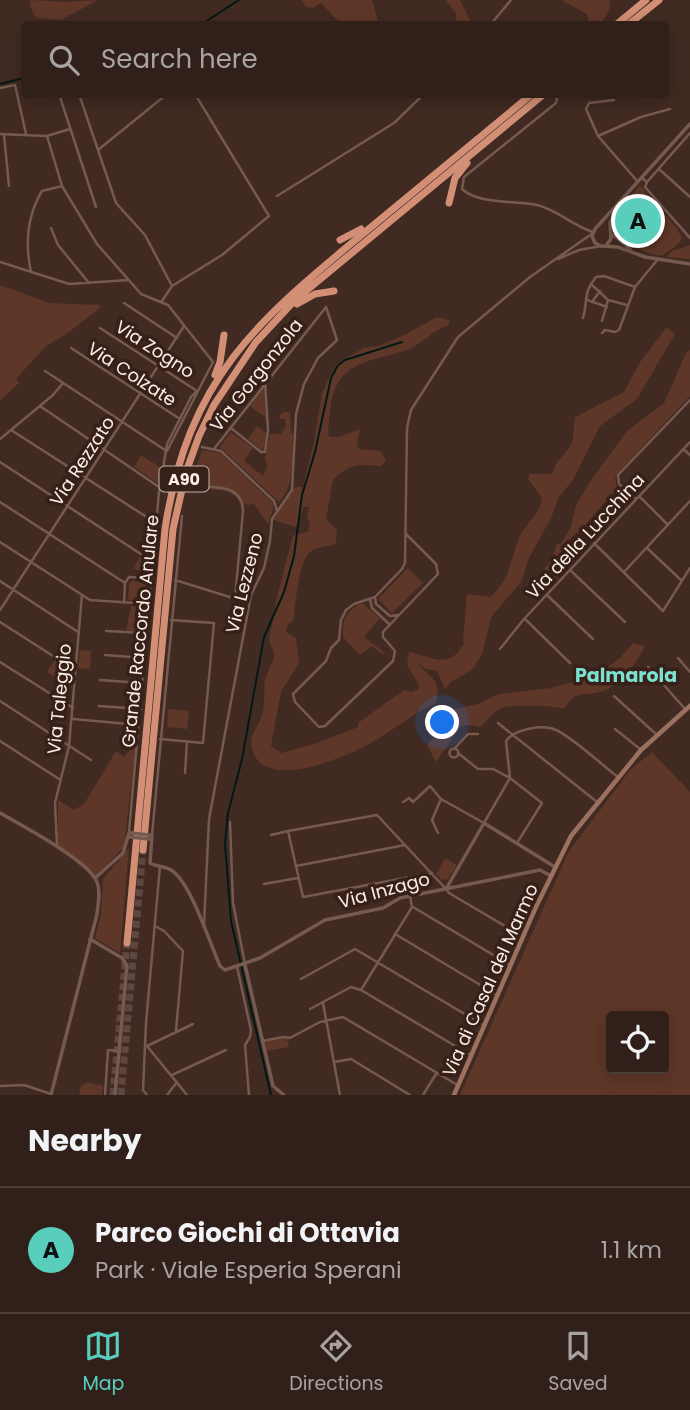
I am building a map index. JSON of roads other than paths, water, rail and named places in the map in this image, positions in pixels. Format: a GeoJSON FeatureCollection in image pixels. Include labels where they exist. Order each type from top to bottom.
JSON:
{"type":"FeatureCollection","features":[{"type":"Feature","properties":{"kind":"highway"},"geometry":{"type":"LineString","coordinates":[[621,21],[646,0]]}},
{"type":"Feature","properties":{"kind":"highway"},"geometry":{"type":"LineString","coordinates":[[633,21],[659,0]]}},
{"type":"Feature","properties":{"kind":"highway","name":"Grande Raccordo Anulare"},"geometry":{"type":"LineString","coordinates":[[127,943],[164,529],[176,470],[198,414],[224,368],[257,326],[298,287],[527,98]]}},
{"type":"Feature","properties":{"kind":"highway","name":"Grande Raccordo Anulare"},"geometry":{"type":"LineString","coordinates":[[143,850],[168,567],[180,494],[199,436],[219,397],[243,358],[279,316],[318,280],[539,98]]}},
{"type":"Feature","properties":{"kind":"highway"},"geometry":{"type":"LineString","coordinates":[[449,203],[453,182],[459,171],[499,132]]}},
{"type":"Feature","properties":{"kind":"highway"},"geometry":{"type":"LineString","coordinates":[[340,240],[388,213]]}},
{"type":"Feature","properties":{"kind":"highway"},"geometry":{"type":"LineString","coordinates":[[279,316],[309,296],[334,291]]}},
{"type":"Feature","properties":{"kind":"highway"},"geometry":{"type":"LineString","coordinates":[[198,414],[203,396],[220,365],[224,335]]}},
{"type":"Feature","properties":{"kind":"main road","name":"Via di Casal del Marmo"},"geometry":{"type":"LineString","coordinates":[[454,1095],[522,936],[574,832],[641,750],[688,708]]}},
{"type":"Feature","properties":{"kind":"street"},"geometry":{"type":"LineString","coordinates":[[494,21],[511,0]]}},
{"type":"Feature","properties":{"kind":"street"},"geometry":{"type":"LineString","coordinates":[[0,88],[15,85],[26,136]]}},
{"type":"Feature","properties":{"kind":"street"},"geometry":{"type":"LineString","coordinates":[[60,98],[96,208]]}},
{"type":"Feature","properties":{"kind":"street"},"geometry":{"type":"LineString","coordinates":[[80,98],[116,203],[145,235],[172,286]]}},
{"type":"Feature","properties":{"kind":"street"},"geometry":{"type":"LineString","coordinates":[[99,150],[162,98]]}},
{"type":"Feature","properties":{"kind":"street"},"geometry":{"type":"LineString","coordinates":[[162,301],[172,286],[222,255],[269,216],[197,98]]}},
{"type":"Feature","properties":{"kind":"street"},"geometry":{"type":"LineString","coordinates":[[277,196],[394,123],[420,98]]}},
{"type":"Feature","properties":{"kind":"street"},"geometry":{"type":"LineString","coordinates":[[555,98],[556,103],[464,177],[462,189],[479,198],[541,206],[594,231]]}},
{"type":"Feature","properties":{"kind":"street"},"geometry":{"type":"LineString","coordinates":[[614,100],[586,106],[598,136],[640,180],[646,182]]}},
{"type":"Feature","properties":{"kind":"street"},"geometry":{"type":"LineString","coordinates":[[598,136],[641,117],[670,108]]}},
{"type":"Feature","properties":{"kind":"street"},"geometry":{"type":"LineString","coordinates":[[690,124],[594,231],[594,242],[603,246],[658,260],[690,264]]}},
{"type":"Feature","properties":{"kind":"street"},"geometry":{"type":"LineString","coordinates":[[9,186],[2,134],[47,136],[70,129]]}},
{"type":"Feature","properties":{"kind":"street"},"geometry":{"type":"LineString","coordinates":[[690,133],[646,182],[645,187],[690,238]]}},
{"type":"Feature","properties":{"kind":"street"},"geometry":{"type":"LineString","coordinates":[[47,136],[62,186],[95,240],[142,295],[162,301],[213,363],[167,443],[156,523],[129,835],[123,853],[95,878]]}},
{"type":"Feature","properties":{"kind":"street"},"geometry":{"type":"LineString","coordinates":[[676,140],[684,140]]}},
{"type":"Feature","properties":{"kind":"street"},"geometry":{"type":"LineString","coordinates":[[659,169],[690,197]]}},
{"type":"Feature","properties":{"kind":"street"},"geometry":{"type":"LineString","coordinates":[[31,272],[27,247],[32,211],[43,191],[62,186]]}},
{"type":"Feature","properties":{"kind":"street"},"geometry":{"type":"LineString","coordinates":[[554,261],[579,250],[603,246],[611,241],[610,222],[616,208]]}},
{"type":"Feature","properties":{"kind":"street"},"geometry":{"type":"LineString","coordinates":[[406,534],[436,564],[438,573],[389,624],[382,635],[394,649],[395,659],[325,726],[318,727],[295,702],[293,694],[326,661],[331,648],[339,640],[341,620],[346,610],[375,597],[404,566],[407,421],[411,410],[458,337],[509,294],[603,226],[635,253]]}},
{"type":"Feature","properties":{"kind":"street"},"geometry":{"type":"LineString","coordinates":[[51,228],[58,246],[89,283]]}},
{"type":"Feature","properties":{"kind":"street"},"geometry":{"type":"LineString","coordinates":[[602,333],[605,330],[619,330],[635,288],[658,260]]}},
{"type":"Feature","properties":{"kind":"street"},"geometry":{"type":"LineString","coordinates":[[0,262],[68,284],[130,281]]}},
{"type":"Feature","properties":{"kind":"street"},"geometry":{"type":"LineString","coordinates":[[583,317],[586,307],[584,298],[596,277],[604,276],[635,288]]}},
{"type":"Feature","properties":{"kind":"street"},"geometry":{"type":"LineString","coordinates":[[591,284],[608,300],[627,305]]}},
{"type":"Feature","properties":{"kind":"street"},"geometry":{"type":"LineString","coordinates":[[592,302],[600,290]]}},
{"type":"Feature","properties":{"kind":"street"},"geometry":{"type":"LineString","coordinates":[[584,298],[607,307]]}},
{"type":"Feature","properties":{"kind":"street"},"geometry":{"type":"LineString","coordinates":[[603,321],[608,300]]}},
{"type":"Feature","properties":{"kind":"street"},"geometry":{"type":"LineString","coordinates":[[124,303],[177,338]]}},
{"type":"Feature","properties":{"kind":"street","name":"Via Gorgonzola"},"geometry":{"type":"LineString","coordinates":[[202,447],[214,449],[326,307]]}},
{"type":"Feature","properties":{"kind":"street","name":"Via Lezzeno"},"geometry":{"type":"LineString","coordinates":[[204,926],[209,819],[249,603],[263,570],[271,539],[271,521],[289,497],[293,486],[296,414],[304,384],[318,358],[337,340],[326,307]]}},
{"type":"Feature","properties":{"kind":"street","name":"Via Rezzato"},"geometry":{"type":"LineString","coordinates":[[0,610],[184,326]]}},
{"type":"Feature","properties":{"kind":"street","name":"Via Zogno"},"geometry":{"type":"LineString","coordinates":[[100,328],[197,391]]}},
{"type":"Feature","properties":{"kind":"street","name":"Via Colzate"},"geometry":{"type":"LineString","coordinates":[[71,348],[180,419]]}},
{"type":"Feature","properties":{"kind":"street"},"geometry":{"type":"LineString","coordinates":[[45,371],[167,451]]}},
{"type":"Feature","properties":{"kind":"street"},"geometry":{"type":"LineString","coordinates":[[231,428],[263,453],[268,434],[265,382]]}},
{"type":"Feature","properties":{"kind":"street"},"geometry":{"type":"LineString","coordinates":[[0,439],[40,407],[63,383]]}},
{"type":"Feature","properties":{"kind":"street"},"geometry":{"type":"LineString","coordinates":[[167,451],[197,391]]}},
{"type":"Feature","properties":{"kind":"street"},"geometry":{"type":"LineString","coordinates":[[668,525],[620,484],[618,475],[690,400]]}},
{"type":"Feature","properties":{"kind":"street"},"geometry":{"type":"LineString","coordinates":[[40,407],[160,487]]}},
{"type":"Feature","properties":{"kind":"street"},"geometry":{"type":"LineString","coordinates":[[11,429],[156,523]]}},
{"type":"Feature","properties":{"kind":"street"},"geometry":{"type":"LineString","coordinates":[[175,437],[180,439]]}},
{"type":"Feature","properties":{"kind":"street","name":"Via della Lucchina"},"geometry":{"type":"LineString","coordinates":[[500,649],[524,619],[690,442]]}},
{"type":"Feature","properties":{"kind":"street"},"geometry":{"type":"LineString","coordinates":[[214,449],[221,451],[273,500],[277,511]]}},
{"type":"Feature","properties":{"kind":"street"},"geometry":{"type":"LineString","coordinates":[[683,449],[690,456]]}},
{"type":"Feature","properties":{"kind":"street"},"geometry":{"type":"LineString","coordinates":[[0,462],[153,562]]}},
{"type":"Feature","properties":{"kind":"street"},"geometry":{"type":"LineString","coordinates":[[192,486],[231,489],[242,501],[235,598]]}},
{"type":"Feature","properties":{"kind":"street"},"geometry":{"type":"LineString","coordinates":[[624,572],[690,501]]}},
{"type":"Feature","properties":{"kind":"street"},"geometry":{"type":"LineString","coordinates":[[0,502],[125,583]]}},
{"type":"Feature","properties":{"kind":"street"},"geometry":{"type":"LineString","coordinates":[[182,516],[150,837],[151,864],[172,870],[181,879],[221,968],[227,970],[237,967],[251,1030],[245,1045],[249,1095]]}},
{"type":"Feature","properties":{"kind":"street"},"geometry":{"type":"LineString","coordinates":[[0,542],[91,600],[150,604]]}},
{"type":"Feature","properties":{"kind":"street"},"geometry":{"type":"LineString","coordinates":[[405,545],[413,543]]}},
{"type":"Feature","properties":{"kind":"street"},"geometry":{"type":"LineString","coordinates":[[594,543],[663,611],[690,568]]}},
{"type":"Feature","properties":{"kind":"street"},"geometry":{"type":"LineString","coordinates":[[647,548],[682,582]]}},
{"type":"Feature","properties":{"kind":"street"},"geometry":{"type":"LineString","coordinates":[[570,570],[625,622]]}},
{"type":"Feature","properties":{"kind":"street"},"geometry":{"type":"LineString","coordinates":[[124,603],[125,583],[130,576],[152,578]]}},
{"type":"Feature","properties":{"kind":"street"},"geometry":{"type":"LineString","coordinates":[[175,580],[249,603]]}},
{"type":"Feature","properties":{"kind":"street"},"geometry":{"type":"LineString","coordinates":[[0,582],[78,632]]}},
{"type":"Feature","properties":{"kind":"street","name":"Via Taleggio"},"geometry":{"type":"LineString","coordinates":[[56,846],[55,802],[69,746],[82,595]]}},
{"type":"Feature","properties":{"kind":"street"},"geometry":{"type":"LineString","coordinates":[[547,595],[593,639]]}},
{"type":"Feature","properties":{"kind":"street"},"geometry":{"type":"LineString","coordinates":[[375,597],[376,604],[390,616],[398,615]]}},
{"type":"Feature","properties":{"kind":"street"},"geometry":{"type":"LineString","coordinates":[[370,600],[372,608],[389,624]]}},
{"type":"Feature","properties":{"kind":"street"},"geometry":{"type":"LineString","coordinates":[[524,619],[570,663]]}},
{"type":"Feature","properties":{"kind":"street"},"geometry":{"type":"LineString","coordinates":[[160,739],[203,743],[214,623],[171,620]]}},
{"type":"Feature","properties":{"kind":"street"},"geometry":{"type":"LineString","coordinates":[[0,622],[75,670]]}},
{"type":"Feature","properties":{"kind":"street"},"geometry":{"type":"LineString","coordinates":[[106,631],[147,633]]}},
{"type":"Feature","properties":{"kind":"street"},"geometry":{"type":"LineString","coordinates":[[105,655],[145,659]]}},
{"type":"Feature","properties":{"kind":"street"},"geometry":{"type":"LineString","coordinates":[[678,658],[690,672]]}},
{"type":"Feature","properties":{"kind":"street"},"geometry":{"type":"LineString","coordinates":[[0,662],[73,708]]}},
{"type":"Feature","properties":{"kind":"street"},"geometry":{"type":"LineString","coordinates":[[648,667],[688,708]]}},
{"type":"Feature","properties":{"kind":"street"},"geometry":{"type":"LineString","coordinates":[[100,680],[143,683]]}},
{"type":"Feature","properties":{"kind":"street"},"geometry":{"type":"LineString","coordinates":[[614,696],[657,735]]}},
{"type":"Feature","properties":{"kind":"street"},"geometry":{"type":"LineString","coordinates":[[0,701],[91,760]]}},
{"type":"Feature","properties":{"kind":"street"},"geometry":{"type":"LineString","coordinates":[[99,706],[141,709]]}},
{"type":"Feature","properties":{"kind":"street"},"geometry":{"type":"LineString","coordinates":[[71,718],[139,725]]}},
{"type":"Feature","properties":{"kind":"street"},"geometry":{"type":"LineString","coordinates":[[498,723],[597,802]]}},
{"type":"Feature","properties":{"kind":"street"},"geometry":{"type":"LineString","coordinates":[[615,729],[641,750]]}},
{"type":"Feature","properties":{"kind":"street"},"geometry":{"type":"LineString","coordinates":[[446,888],[510,778],[505,744],[511,734],[521,730],[555,730],[618,777]]}},
{"type":"Feature","properties":{"kind":"street"},"geometry":{"type":"LineString","coordinates":[[458,753],[455,758],[451,757],[449,751],[468,734],[478,734]]}},
{"type":"Feature","properties":{"kind":"street"},"geometry":{"type":"LineString","coordinates":[[0,741],[60,780]]}},
{"type":"Feature","properties":{"kind":"street"},"geometry":{"type":"LineString","coordinates":[[186,773],[187,741]]}},
{"type":"Feature","properties":{"kind":"street"},"geometry":{"type":"LineString","coordinates":[[454,749],[478,769],[493,769],[510,778],[542,803],[517,843]]}},
{"type":"Feature","properties":{"kind":"street"},"geometry":{"type":"LineString","coordinates":[[403,802],[408,797],[414,802],[430,786],[441,799],[555,867]]}},
{"type":"Feature","properties":{"kind":"street"},"geometry":{"type":"LineString","coordinates":[[438,832],[432,820],[441,799]]}},
{"type":"Feature","properties":{"kind":"street"},"geometry":{"type":"LineString","coordinates":[[0,813],[56,846],[87,869],[95,878],[99,897],[51,1094],[24,1085],[0,1086]]}},
{"type":"Feature","properties":{"kind":"street"},"geometry":{"type":"LineString","coordinates":[[271,835],[375,814],[451,894],[522,936]]}},
{"type":"Feature","properties":{"kind":"street"},"geometry":{"type":"LineString","coordinates":[[230,822],[234,911],[272,1086],[284,1095]]}},
{"type":"Feature","properties":{"kind":"street"},"geometry":{"type":"LineString","coordinates":[[288,831],[301,895],[306,897],[334,889],[355,888],[432,873]]}},
{"type":"Feature","properties":{"kind":"street"},"geometry":{"type":"LineString","coordinates":[[129,835],[150,837]]}},
{"type":"Feature","properties":{"kind":"street"},"geometry":{"type":"LineString","coordinates":[[296,866],[405,845]]}},
{"type":"Feature","properties":{"kind":"street"},"geometry":{"type":"LineString","coordinates":[[546,861],[540,870],[551,876]]}},
{"type":"Feature","properties":{"kind":"street"},"geometry":{"type":"LineString","coordinates":[[147,1095],[143,1090],[146,1023],[160,866]]}},
{"type":"Feature","properties":{"kind":"street","name":"Via Inzago"},"geometry":{"type":"LineString","coordinates":[[237,967],[325,920],[383,908],[396,899],[540,870]]}},
{"type":"Feature","properties":{"kind":"street"},"geometry":{"type":"LineString","coordinates":[[264,884],[298,878]]}},
{"type":"Feature","properties":{"kind":"street"},"geometry":{"type":"LineString","coordinates":[[361,990],[412,907],[410,896]]}},
{"type":"Feature","properties":{"kind":"street"},"geometry":{"type":"LineString","coordinates":[[412,907],[510,965]]}},
{"type":"Feature","properties":{"kind":"street"},"geometry":{"type":"LineString","coordinates":[[155,926],[164,931],[183,951],[176,1031]]}},
{"type":"Feature","properties":{"kind":"street"},"geometry":{"type":"LineString","coordinates":[[395,934],[497,996]]}},
{"type":"Feature","properties":{"kind":"street"},"geometry":{"type":"LineString","coordinates":[[90,939],[122,958],[127,965],[115,1095]]}},
{"type":"Feature","properties":{"kind":"street"},"geometry":{"type":"LineString","coordinates":[[301,979],[353,949],[380,962],[485,1026]]}},
{"type":"Feature","properties":{"kind":"street"},"geometry":{"type":"LineString","coordinates":[[310,1009],[352,986],[472,1056]]}},
{"type":"Feature","properties":{"kind":"street"},"geometry":{"type":"LineString","coordinates":[[323,1003],[340,1095]]}},
{"type":"Feature","properties":{"kind":"street"},"geometry":{"type":"LineString","coordinates":[[262,1041],[289,1038],[326,1020],[343,1017],[459,1086]]}},
{"type":"Feature","properties":{"kind":"street"},"geometry":{"type":"LineString","coordinates":[[147,1045],[193,1024]]}},
{"type":"Feature","properties":{"kind":"street"},"geometry":{"type":"LineString","coordinates":[[147,1045],[187,1095]]}},
{"type":"Feature","properties":{"kind":"street"},"geometry":{"type":"LineString","coordinates":[[105,1095],[108,1050],[120,1051]]}},
{"type":"Feature","properties":{"kind":"street"},"geometry":{"type":"LineString","coordinates":[[172,1075],[226,1050]]}},
{"type":"Feature","properties":{"kind":"street"},"geometry":{"type":"LineString","coordinates":[[334,1062],[351,1059],[410,1095]]}},
{"type":"Feature","properties":{"kind":"street"},"geometry":{"type":"LineString","coordinates":[[423,1095],[436,1073]]}},
{"type":"Feature","properties":{"kind":"street"},"geometry":{"type":"LineString","coordinates":[[167,1095],[177,1083]]}},
{"type":"Feature","properties":{"kind":"waterway"},"geometry":{"type":"LineString","coordinates":[[207,21],[239,0]]}},
{"type":"Feature","properties":{"kind":"waterway"},"geometry":{"type":"LineString","coordinates":[[0,84],[21,79]]}},
{"type":"Feature","properties":{"kind":"waterway"},"geometry":{"type":"LineString","coordinates":[[271,1095],[231,921],[225,843],[228,813],[242,759],[264,637],[284,592],[294,556],[302,495],[315,452],[331,378],[338,365],[345,360],[402,342]]}},
{"type":"Feature","properties":{"kind":"tunnel"},"geometry":{"type":"LineString","coordinates":[[121,1095],[143,850]]}},
{"type":"Feature","properties":{"kind":"tunnel"},"geometry":{"type":"LineString","coordinates":[[113,1095],[127,943]]}},
{"type":"Feature","properties":{"kind":"place","name":"Parco Giochi di Ottavia"},"geometry":{"type":"Point","coordinates":[638,221]}},
{"type":"Feature","properties":{"kind":"district","name":"Palmarola"},"geometry":{"type":"Point","coordinates":[626,675]}}]}
